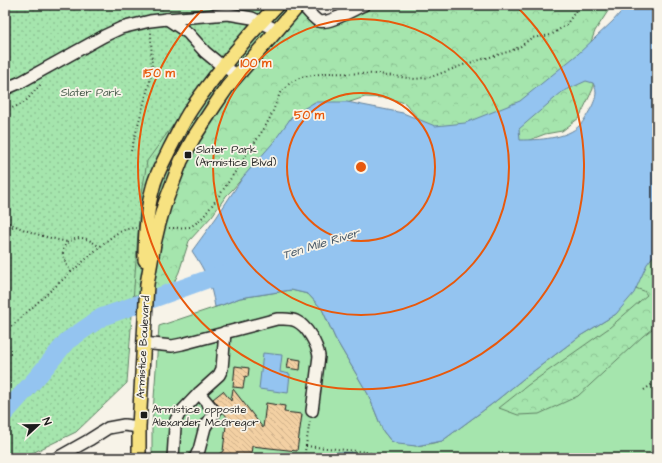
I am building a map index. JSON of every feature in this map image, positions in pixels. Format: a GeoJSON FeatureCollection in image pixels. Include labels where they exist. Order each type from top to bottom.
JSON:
{"type":"FeatureCollection","features":[{"type":"Feature","properties":{"kind":"main road","name":"Armistice Boulevard"},"geometry":{"type":"LineString","coordinates":[[152,227],[149,204],[153,187],[161,166],[191,109],[222,66],[278,5]]}},
{"type":"Feature","properties":{"kind":"main road","name":"Armistice Boulevard"},"geometry":{"type":"LineString","coordinates":[[139,458],[142,358],[147,284],[145,240],[164,206],[181,161],[194,137],[228,86],[276,30],[301,5]]}},
{"type":"Feature","properties":{"kind":"street"},"geometry":{"type":"LineString","coordinates":[[301,5],[322,22],[330,21],[364,5]]}},
{"type":"Feature","properties":{"kind":"street"},"geometry":{"type":"LineString","coordinates":[[5,89],[121,28],[150,21],[228,14],[252,18],[276,30]]}},
{"type":"Feature","properties":{"kind":"street"},"geometry":{"type":"LineString","coordinates":[[168,19],[188,33],[205,52],[222,66],[238,75]]}},
{"type":"Feature","properties":{"kind":"street"},"geometry":{"type":"LineString","coordinates":[[143,344],[172,346],[277,319],[289,318],[297,321],[304,326],[315,342],[318,350],[319,356],[312,411]]}},
{"type":"Feature","properties":{"kind":"street"},"geometry":{"type":"LineString","coordinates":[[173,458],[176,420],[179,414],[199,393],[219,375],[222,369],[225,332]]}},
{"type":"Feature","properties":{"kind":"street"},"geometry":{"type":"LineString","coordinates":[[195,458],[199,450],[205,427],[215,412],[199,393]]}},
{"type":"Feature","properties":{"kind":"street"},"geometry":{"type":"LineString","coordinates":[[57,458],[108,428],[124,425],[139,427]]}},
{"type":"Feature","properties":{"kind":"path"},"geometry":{"type":"LineString","coordinates":[[5,331],[71,272],[117,234],[130,228],[190,227],[204,216],[265,127],[280,93],[296,79],[326,73],[379,74],[415,79],[431,77],[466,64],[511,51],[521,46],[531,38],[551,35],[566,25],[580,5]]}},
{"type":"Feature","properties":{"kind":"path"},"geometry":{"type":"LineString","coordinates":[[131,151],[152,73],[151,30],[145,31]]}},
{"type":"Feature","properties":{"kind":"path"},"geometry":{"type":"LineString","coordinates":[[5,110],[24,103],[40,84],[47,81]]}},
{"type":"Feature","properties":{"kind":"path"},"geometry":{"type":"LineString","coordinates":[[5,221],[21,229],[46,238],[68,242]]}},
{"type":"Feature","properties":{"kind":"path"},"geometry":{"type":"LineString","coordinates":[[5,231],[14,226]]}},
{"type":"Feature","properties":{"kind":"path"},"geometry":{"type":"LineString","coordinates":[[71,272],[64,262],[63,254],[64,247],[68,242],[82,238],[100,247]]}},
{"type":"Feature","properties":{"kind":"path"},"geometry":{"type":"LineString","coordinates":[[644,390],[657,381]]}},
{"type":"Feature","properties":{"kind":"path"},"geometry":{"type":"LineString","coordinates":[[304,458],[312,411]]}},
{"type":"Feature","properties":{"kind":"path"},"geometry":{"type":"LineString","coordinates":[[306,446],[367,452],[380,458]]}},
{"type":"Feature","properties":{"kind":"green space","name":"Slater Park"},"geometry":{"type":"Polygon","coordinates":[[[5,5],[266,5],[184,110],[147,161],[140,206],[127,383],[76,432],[22,458],[5,458],[5,5]]]}},
{"type":"Feature","properties":{"kind":"green space"},"geometry":{"type":"Polygon","coordinates":[[[93,5],[300,5],[323,21],[365,5],[615,5],[610,8],[595,31],[591,42],[594,65],[593,89],[579,118],[562,131],[545,134],[522,143],[433,136],[405,103],[387,98],[365,97],[344,104],[320,103],[291,117],[273,151],[245,175],[226,196],[212,216],[189,241],[179,272],[171,289],[157,298],[146,298],[136,295],[110,300],[93,5]]]}},
{"type":"Feature","properties":{"kind":"green space"},"geometry":{"type":"Polygon","coordinates":[[[657,232],[657,325],[578,396],[539,414],[518,415],[499,408],[528,385],[609,328],[647,295],[644,291],[615,281],[657,232]]]}},
{"type":"Feature","properties":{"kind":"green space"},"geometry":{"type":"Polygon","coordinates":[[[657,251],[657,458],[152,458],[152,427],[159,326],[240,298],[291,290],[308,294],[322,309],[335,338],[368,394],[383,431],[391,441],[416,446],[442,441],[580,336],[616,314],[647,264],[657,251]]]}},
{"type":"Feature","properties":{"kind":"water"},"geometry":{"type":"Polygon","coordinates":[[[627,5],[657,5],[657,251],[647,264],[634,293],[616,314],[580,336],[442,441],[416,446],[398,444],[391,441],[383,431],[368,394],[335,338],[322,309],[308,294],[291,290],[240,298],[215,307],[212,291],[207,278],[192,251],[243,177],[272,144],[293,115],[315,102],[347,102],[403,113],[435,126],[465,123],[520,101],[578,54],[613,21],[627,5]],[[586,81],[562,92],[519,129],[520,140],[552,138],[574,130],[583,122],[593,104],[596,92],[593,83],[586,81]]]}},
{"type":"Feature","properties":{"kind":"water"},"geometry":{"type":"Polygon","coordinates":[[[263,353],[282,355],[280,372],[290,374],[288,393],[259,389],[263,353]]]}},
{"type":"Feature","properties":{"kind":"water"},"geometry":{"type":"Polygon","coordinates":[[[340,452],[353,453],[368,458],[319,458],[326,454],[340,452]]]}},
{"type":"Feature","properties":{"kind":"building"},"geometry":{"type":"Polygon","coordinates":[[[289,358],[301,360],[300,370],[287,368],[289,358]]]}},
{"type":"Feature","properties":{"kind":"building"},"geometry":{"type":"Polygon","coordinates":[[[235,366],[249,368],[248,377],[245,376],[243,388],[233,387],[235,366]]]}},
{"type":"Feature","properties":{"kind":"building"},"geometry":{"type":"Polygon","coordinates":[[[233,389],[263,428],[266,403],[285,406],[284,412],[302,414],[297,451],[252,446],[251,455],[244,455],[244,458],[214,458],[223,451],[227,417],[213,399],[223,391],[231,401],[233,389]]]}},
{"type":"Feature","properties":{"kind":"waterway","name":"Ten Mile River"},"geometry":{"type":"LineString","coordinates":[[5,413],[67,341],[102,317],[208,279],[232,272]]}},
{"type":"Feature","properties":{"kind":"place","name":"Slater Park (Armistice Blvd)"},"geometry":{"type":"Point","coordinates":[188,155]}},
{"type":"Feature","properties":{"kind":"place","name":"Armistice opposite Alexander McGregor"},"geometry":{"type":"Point","coordinates":[144,415]}}]}
